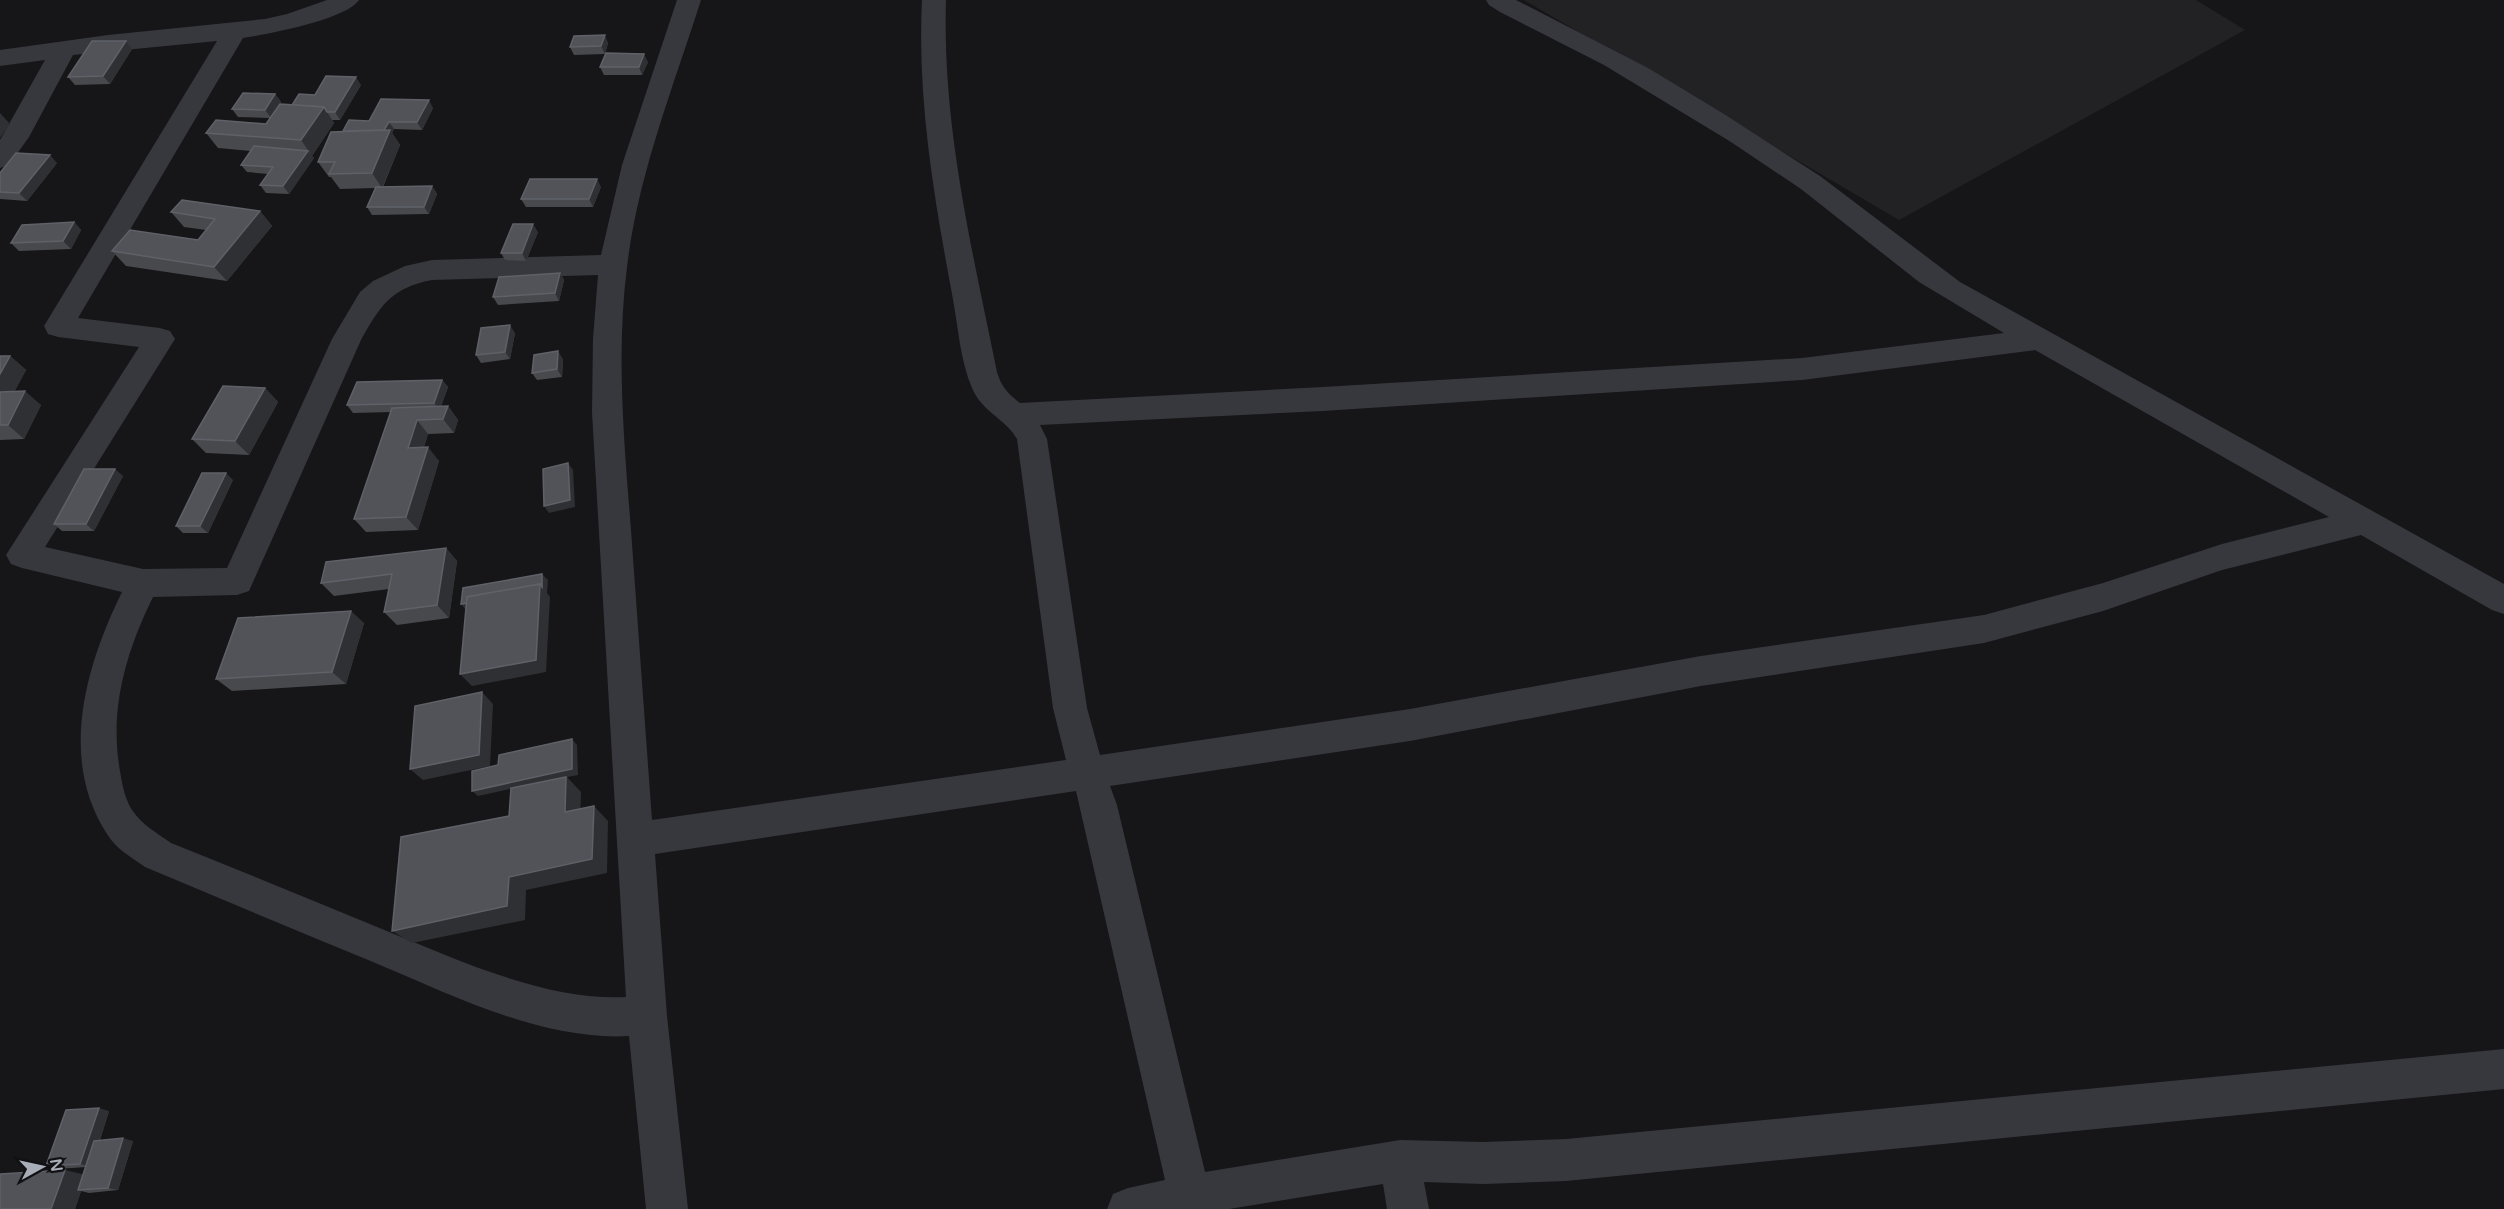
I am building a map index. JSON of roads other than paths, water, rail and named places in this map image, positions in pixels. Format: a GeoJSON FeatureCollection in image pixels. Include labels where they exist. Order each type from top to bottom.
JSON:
{"type":"FeatureCollection","features":[{"type":"Feature","properties":{"kind":"street"},"geometry":{"type":"LineString","coordinates":[[0,58],[123,40],[234,33],[289,23],[347,0]]}},
{"type":"Feature","properties":{"kind":"street"},"geometry":{"type":"LineString","coordinates":[[667,1209],[647,1016],[634,840],[607,412],[607,341],[613,265],[638,152],[689,0]]}},
{"type":"Feature","properties":{"kind":"street"},"geometry":{"type":"LineString","coordinates":[[934,0],[933,86],[967,301],[987,388],[999,404],[1014,415],[1032,439],[1070,708],[1077,740],[1099,805],[1190,1197]]}},
{"type":"Feature","properties":{"kind":"street"},"geometry":{"type":"LineString","coordinates":[[1498,0],[1585,44],[1710,117],[1793,170],[1929,276],[2504,600]]}},
{"type":"Feature","properties":{"kind":"street"},"geometry":{"type":"LineString","coordinates":[[234,33],[58,326],[160,339],[22,555],[143,583],[237,581],[347,339],[370,298],[406,276],[432,270],[613,265]]}},
{"type":"Feature","properties":{"kind":"street"},"geometry":{"type":"LineString","coordinates":[[0,159],[20,131],[63,50]]}},
{"type":"Feature","properties":{"kind":"street"},"geometry":{"type":"LineString","coordinates":[[1014,415],[1323,399],[1802,369],[2039,339]]}},
{"type":"Feature","properties":{"kind":"street"},"geometry":{"type":"LineString","coordinates":[[634,840],[1410,725],[1701,671],[1984,629],[2103,597],[2222,557],[2366,521]]}},
{"type":"Feature","properties":{"kind":"street"},"geometry":{"type":"LineString","coordinates":[[143,583],[126,617],[105,677],[99,724],[105,787],[115,813],[130,836],[158,855],[488,991],[570,1013],[606,1018],[647,1016]]}},
{"type":"Feature","properties":{"kind":"street"},"geometry":{"type":"LineString","coordinates":[[1128,1209],[1245,1185],[1400,1161],[1483,1163],[1566,1160],[2504,1069]]}},
{"type":"Feature","properties":{"kind":"street"},"geometry":{"type":"LineString","coordinates":[[1400,1161],[1408,1209]]}}]}
